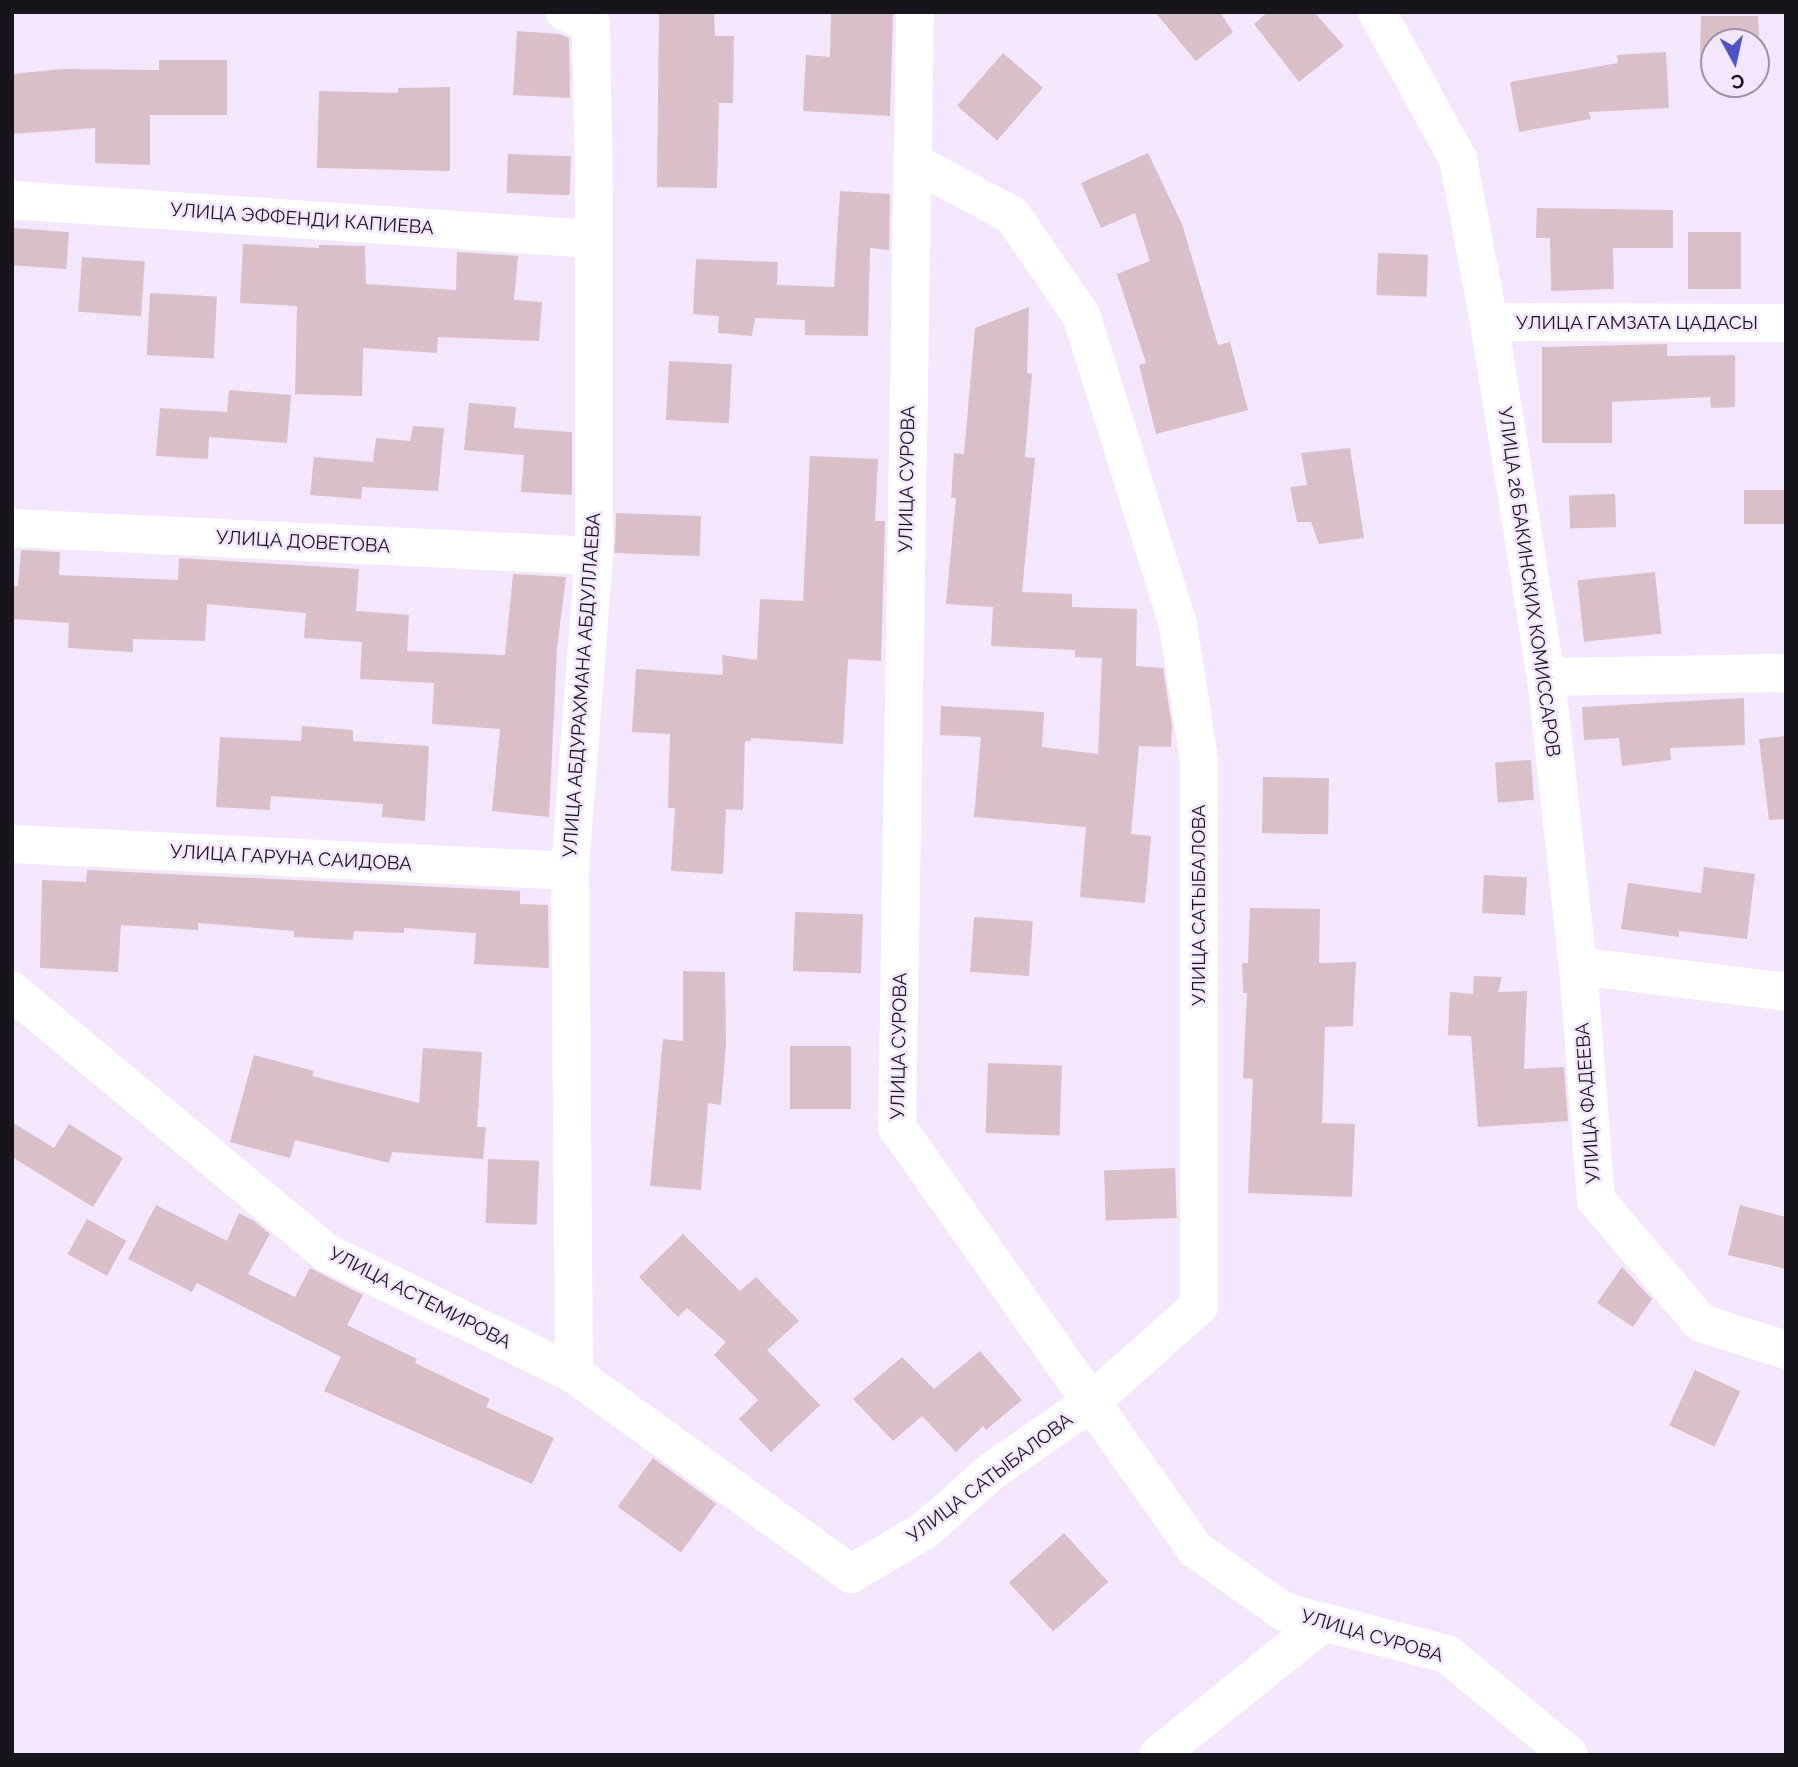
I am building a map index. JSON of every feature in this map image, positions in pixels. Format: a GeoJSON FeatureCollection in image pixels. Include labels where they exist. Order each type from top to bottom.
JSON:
{"type":"FeatureCollection","features":[{"type":"Feature","properties":{"kind":"street","name":"УЛИЦА АБДУРАХМАНА АБДУЛЛАЕВА"},"geometry":{"type":"LineString","coordinates":[[565,12],[591,24],[594,556],[570,872],[574,1374]]}},
{"type":"Feature","properties":{"kind":"street","name":"УЛИЦА СУРОВА"},"geometry":{"type":"LineString","coordinates":[[915,12],[897,1127],[1195,1549],[1284,1612],[1447,1654],[1569,1755]]}},
{"type":"Feature","properties":{"kind":"street","name":"УЛИЦА 26 БАКИНСКИХ КОМИССАРОВ"},"geometry":{"type":"LineString","coordinates":[[1377,12],[1458,159],[1489,322],[1546,677],[1578,966]]}},
{"type":"Feature","properties":{"kind":"street","name":"УЛИЦА САТЫБАЛОВА"},"geometry":{"type":"LineString","coordinates":[[851,1574],[925,1531],[992,1471],[1091,1402],[1199,1306],[1199,761],[1178,624],[1081,314],[1012,215],[913,162]]}},
{"type":"Feature","properties":{"kind":"street","name":"УЛИЦА ЭФФЕНДИ КАПИЕВА"},"geometry":{"type":"LineString","coordinates":[[12,200],[592,239]]}},
{"type":"Feature","properties":{"kind":"street","name":"УЛИЦА ГАМЗАТА ЦАДАСЫ"},"geometry":{"type":"LineString","coordinates":[[1489,322],[1786,323]]}},
{"type":"Feature","properties":{"kind":"street","name":"УЛИЦА ДОВЕТОВА"},"geometry":{"type":"LineString","coordinates":[[12,528],[594,556]]}},
{"type":"Feature","properties":{"kind":"street"},"geometry":{"type":"LineString","coordinates":[[1546,677],[1786,673]]}},
{"type":"Feature","properties":{"kind":"street","name":"УЛИЦА ГАРУНА САИДОВА"},"geometry":{"type":"LineString","coordinates":[[12,844],[570,872]]}},
{"type":"Feature","properties":{"kind":"street"},"geometry":{"type":"LineString","coordinates":[[1578,966],[1786,992]]}},
{"type":"Feature","properties":{"kind":"street","name":"УЛИЦА ФАДЕЕВА"},"geometry":{"type":"LineString","coordinates":[[1578,966],[1596,1200],[1701,1323],[1786,1350]]}},
{"type":"Feature","properties":{"kind":"street","name":"УЛИЦА АСТЕМИРОВА"},"geometry":{"type":"LineString","coordinates":[[12,991],[327,1253],[574,1374],[851,1574]]}},
{"type":"Feature","properties":{"kind":"street"},"geometry":{"type":"LineString","coordinates":[[1158,1755],[1324,1622]]}},
{"type":"Feature","properties":{"kind":"building"},"geometry":{"type":"Polygon","coordinates":[[[659,12],[714,12],[715,36],[734,36],[733,103],[719,103],[717,188],[657,187],[659,12]]]}},
{"type":"Feature","properties":{"kind":"building"},"geometry":{"type":"Polygon","coordinates":[[[831,12],[893,12],[890,116],[803,111],[806,55],[830,57],[831,12]]]}},
{"type":"Feature","properties":{"kind":"building"},"geometry":{"type":"Polygon","coordinates":[[[1155,12],[1220,12],[1233,32],[1196,61],[1155,12]]]}},
{"type":"Feature","properties":{"kind":"building"},"geometry":{"type":"Polygon","coordinates":[[[1268,12],[1314,12],[1344,46],[1299,82],[1254,24],[1268,12]]]}},
{"type":"Feature","properties":{"kind":"building"},"geometry":{"type":"Polygon","coordinates":[[[1701,16],[1758,16],[1759,28],[1701,28],[1701,16]]]}},
{"type":"Feature","properties":{"kind":"building"},"geometry":{"type":"Polygon","coordinates":[[[517,31],[559,34],[569,38],[570,98],[513,95],[517,31]]]}},
{"type":"Feature","properties":{"kind":"building"},"geometry":{"type":"Polygon","coordinates":[[[1666,52],[1669,108],[1589,112],[1591,119],[1519,132],[1510,82],[1618,63],[1617,55],[1666,52]]]}},
{"type":"Feature","properties":{"kind":"building"},"geometry":{"type":"Polygon","coordinates":[[[1003,53],[1043,88],[997,141],[957,106],[1003,53]]]}},
{"type":"Feature","properties":{"kind":"building"},"geometry":{"type":"Polygon","coordinates":[[[159,60],[227,60],[227,115],[150,115],[150,165],[95,163],[95,128],[12,134],[12,74],[62,69],[159,70],[159,60]]]}},
{"type":"Feature","properties":{"kind":"building"},"geometry":{"type":"Polygon","coordinates":[[[450,87],[450,171],[317,168],[319,91],[398,93],[398,88],[450,87]]]}},
{"type":"Feature","properties":{"kind":"building"},"geometry":{"type":"Polygon","coordinates":[[[1148,153],[1182,224],[1218,345],[1230,342],[1248,410],[1156,434],[1139,365],[1146,363],[1117,274],[1150,261],[1135,213],[1101,228],[1081,183],[1148,153]]]}},
{"type":"Feature","properties":{"kind":"building"},"geometry":{"type":"Polygon","coordinates":[[[508,154],[571,156],[570,195],[507,193],[508,154]]]}},
{"type":"Feature","properties":{"kind":"building"},"geometry":{"type":"Polygon","coordinates":[[[840,191],[890,194],[889,250],[870,248],[868,336],[805,335],[805,320],[755,318],[752,336],[718,333],[719,316],[693,314],[696,259],[778,262],[777,285],[834,287],[840,191]]]}},
{"type":"Feature","properties":{"kind":"building"},"geometry":{"type":"Polygon","coordinates":[[[1537,208],[1673,210],[1673,248],[1613,248],[1614,289],[1551,291],[1550,238],[1536,238],[1537,208]]]}},
{"type":"Feature","properties":{"kind":"building"},"geometry":{"type":"Polygon","coordinates":[[[12,228],[69,232],[66,269],[12,265],[12,228]]]}},
{"type":"Feature","properties":{"kind":"building"},"geometry":{"type":"Polygon","coordinates":[[[1688,232],[1741,232],[1741,289],[1688,289],[1688,232]]]}},
{"type":"Feature","properties":{"kind":"building"},"geometry":{"type":"Polygon","coordinates":[[[243,244],[319,248],[319,245],[365,246],[366,284],[456,290],[457,252],[518,256],[514,300],[542,302],[539,341],[438,337],[437,353],[363,348],[362,396],[295,394],[297,306],[240,303],[243,244]]]}},
{"type":"Feature","properties":{"kind":"building"},"geometry":{"type":"Polygon","coordinates":[[[1378,253],[1428,255],[1427,297],[1377,295],[1378,253]]]}},
{"type":"Feature","properties":{"kind":"building"},"geometry":{"type":"Polygon","coordinates":[[[82,257],[145,261],[141,316],[78,312],[82,257]]]}},
{"type":"Feature","properties":{"kind":"building"},"geometry":{"type":"Polygon","coordinates":[[[150,293],[217,297],[214,358],[147,355],[150,293]]]}},
{"type":"Feature","properties":{"kind":"building"},"geometry":{"type":"Polygon","coordinates":[[[1029,307],[1027,373],[1032,374],[1025,457],[1035,458],[1022,592],[1072,594],[1072,607],[1137,609],[1136,666],[1163,668],[1172,726],[1171,747],[1139,746],[1131,834],[1151,836],[1145,903],[1080,897],[1086,827],[974,817],[981,737],[940,735],[941,706],[1044,712],[1042,747],[1098,754],[1102,658],[1075,657],[1075,650],[991,646],[993,607],[946,604],[956,498],[951,498],[954,453],[964,454],[975,328],[1029,307]]]}},
{"type":"Feature","properties":{"kind":"building"},"geometry":{"type":"Polygon","coordinates":[[[1667,344],[1667,356],[1735,355],[1735,407],[1711,408],[1710,397],[1612,402],[1612,443],[1542,443],[1542,347],[1667,344]]]}},
{"type":"Feature","properties":{"kind":"building"},"geometry":{"type":"Polygon","coordinates":[[[669,361],[732,364],[729,423],[666,420],[669,361]]]}},
{"type":"Feature","properties":{"kind":"building"},"geometry":{"type":"Polygon","coordinates":[[[229,390],[291,395],[287,443],[209,437],[208,459],[156,456],[160,408],[227,412],[229,390]]]}},
{"type":"Feature","properties":{"kind":"building"},"geometry":{"type":"Polygon","coordinates":[[[469,403],[516,407],[514,428],[572,432],[572,495],[521,492],[524,455],[464,450],[469,403]]]}},
{"type":"Feature","properties":{"kind":"building"},"geometry":{"type":"Polygon","coordinates":[[[413,426],[444,428],[438,491],[362,487],[361,499],[310,495],[314,457],[373,462],[376,438],[410,441],[413,426]]]}},
{"type":"Feature","properties":{"kind":"building"},"geometry":{"type":"Polygon","coordinates":[[[1350,448],[1364,538],[1319,544],[1311,522],[1297,522],[1290,487],[1307,485],[1301,453],[1350,448]]]}},
{"type":"Feature","properties":{"kind":"building"},"geometry":{"type":"Polygon","coordinates":[[[810,456],[878,459],[875,521],[885,521],[881,661],[848,659],[843,744],[751,738],[751,741],[745,741],[743,810],[726,809],[723,874],[671,871],[675,808],[668,808],[670,734],[632,732],[636,669],[723,675],[722,655],[757,660],[760,599],[803,601],[810,456]]]}},
{"type":"Feature","properties":{"kind":"building"},"geometry":{"type":"Polygon","coordinates":[[[1744,490],[1786,490],[1786,524],[1744,524],[1744,490]]]}},
{"type":"Feature","properties":{"kind":"building"},"geometry":{"type":"Polygon","coordinates":[[[1615,494],[1616,527],[1570,529],[1569,496],[1615,494]]]}},
{"type":"Feature","properties":{"kind":"building"},"geometry":{"type":"Polygon","coordinates":[[[616,513],[701,516],[700,556],[615,553],[616,513]]]}},
{"type":"Feature","properties":{"kind":"building"},"geometry":{"type":"Polygon","coordinates":[[[21,550],[60,552],[59,575],[178,580],[179,558],[359,569],[356,611],[409,615],[407,651],[505,655],[513,574],[566,577],[557,648],[549,817],[492,811],[500,729],[432,724],[434,683],[360,679],[362,642],[304,638],[306,613],[207,604],[205,641],[133,639],[133,652],[68,648],[69,623],[12,619],[12,586],[18,586],[21,550]]]}},
{"type":"Feature","properties":{"kind":"building"},"geometry":{"type":"Polygon","coordinates":[[[1655,572],[1661,634],[1584,642],[1577,580],[1655,572]]]}},
{"type":"Feature","properties":{"kind":"building"},"geometry":{"type":"Polygon","coordinates":[[[1744,698],[1745,745],[1670,748],[1671,760],[1622,766],[1619,738],[1584,740],[1582,707],[1744,698]]]}},
{"type":"Feature","properties":{"kind":"building"},"geometry":{"type":"Polygon","coordinates":[[[302,726],[353,730],[353,741],[429,746],[425,821],[382,817],[383,804],[271,796],[270,810],[216,807],[220,737],[301,741],[302,726]]]}},
{"type":"Feature","properties":{"kind":"building"},"geometry":{"type":"Polygon","coordinates":[[[1786,736],[1786,819],[1769,820],[1759,739],[1786,736]]]}},
{"type":"Feature","properties":{"kind":"building"},"geometry":{"type":"Polygon","coordinates":[[[1531,760],[1534,800],[1498,802],[1495,763],[1531,760]]]}},
{"type":"Feature","properties":{"kind":"building"},"geometry":{"type":"Polygon","coordinates":[[[1263,777],[1329,778],[1328,834],[1262,833],[1263,777]]]}},
{"type":"Feature","properties":{"kind":"building"},"geometry":{"type":"Polygon","coordinates":[[[1704,867],[1755,874],[1747,939],[1679,931],[1679,937],[1621,929],[1628,883],[1701,893],[1704,867]]]}},
{"type":"Feature","properties":{"kind":"building"},"geometry":{"type":"Polygon","coordinates":[[[87,870],[520,891],[520,904],[548,905],[549,968],[474,964],[476,933],[404,928],[404,933],[354,931],[353,940],[294,937],[294,931],[198,923],[198,930],[121,925],[118,972],[40,968],[42,880],[86,882],[87,870]]]}},
{"type":"Feature","properties":{"kind":"building"},"geometry":{"type":"Polygon","coordinates":[[[1484,875],[1527,877],[1525,915],[1482,913],[1484,875]]]}},
{"type":"Feature","properties":{"kind":"building"},"geometry":{"type":"Polygon","coordinates":[[[1250,908],[1320,909],[1319,963],[1356,962],[1353,1026],[1325,1027],[1322,1123],[1355,1124],[1352,1197],[1248,1193],[1253,1079],[1243,1078],[1247,993],[1243,993],[1242,963],[1248,963],[1250,908]]]}},
{"type":"Feature","properties":{"kind":"building"},"geometry":{"type":"Polygon","coordinates":[[[795,912],[863,914],[861,973],[793,971],[795,912]]]}},
{"type":"Feature","properties":{"kind":"building"},"geometry":{"type":"Polygon","coordinates":[[[974,917],[1033,921],[1029,976],[970,972],[974,917]]]}},
{"type":"Feature","properties":{"kind":"building"},"geometry":{"type":"Polygon","coordinates":[[[683,971],[725,972],[726,1044],[721,1105],[708,1103],[701,1190],[650,1186],[663,1039],[683,1041],[683,971]]]}},
{"type":"Feature","properties":{"kind":"building"},"geometry":{"type":"Polygon","coordinates":[[[1474,976],[1502,977],[1498,992],[1527,991],[1524,1069],[1564,1067],[1568,1121],[1478,1127],[1471,1036],[1448,1035],[1450,992],[1473,994],[1474,976]]]}},
{"type":"Feature","properties":{"kind":"building"},"geometry":{"type":"Polygon","coordinates":[[[790,1046],[851,1046],[851,1109],[790,1109],[790,1046]]]}},
{"type":"Feature","properties":{"kind":"building"},"geometry":{"type":"Polygon","coordinates":[[[423,1048],[482,1052],[477,1127],[486,1127],[483,1159],[392,1152],[389,1163],[295,1140],[290,1158],[230,1142],[254,1055],[314,1071],[312,1076],[419,1103],[423,1048]]]}},
{"type":"Feature","properties":{"kind":"building"},"geometry":{"type":"Polygon","coordinates":[[[988,1063],[1062,1066],[1060,1136],[986,1133],[988,1063]]]}},
{"type":"Feature","properties":{"kind":"building"},"geometry":{"type":"Polygon","coordinates":[[[12,1122],[54,1148],[69,1124],[123,1158],[93,1207],[12,1157],[12,1122]]]}},
{"type":"Feature","properties":{"kind":"building"},"geometry":{"type":"Polygon","coordinates":[[[488,1159],[539,1161],[537,1225],[486,1223],[488,1159]]]}},
{"type":"Feature","properties":{"kind":"building"},"geometry":{"type":"Polygon","coordinates":[[[1175,1168],[1177,1218],[1106,1220],[1104,1170],[1175,1168]]]}},
{"type":"Feature","properties":{"kind":"building"},"geometry":{"type":"Polygon","coordinates":[[[156,1205],[227,1241],[239,1213],[254,1221],[270,1234],[248,1274],[295,1297],[310,1268],[363,1295],[347,1325],[417,1359],[415,1363],[490,1399],[486,1407],[554,1438],[532,1484],[324,1391],[341,1357],[197,1283],[192,1292],[128,1259],[156,1205]]]}},
{"type":"Feature","properties":{"kind":"building"},"geometry":{"type":"Polygon","coordinates":[[[1740,1205],[1786,1217],[1786,1269],[1728,1255],[1740,1205]]]}},
{"type":"Feature","properties":{"kind":"building"},"geometry":{"type":"Polygon","coordinates":[[[87,1219],[126,1241],[107,1276],[68,1254],[87,1219]]]}},
{"type":"Feature","properties":{"kind":"building"},"geometry":{"type":"Polygon","coordinates":[[[683,1234],[740,1291],[756,1277],[799,1321],[767,1350],[820,1405],[771,1452],[739,1419],[758,1400],[714,1355],[726,1342],[687,1308],[678,1317],[639,1277],[683,1234]]]}},
{"type":"Feature","properties":{"kind":"building"},"geometry":{"type":"Polygon","coordinates":[[[1622,1267],[1652,1299],[1633,1327],[1597,1303],[1622,1267]]]}},
{"type":"Feature","properties":{"kind":"building"},"geometry":{"type":"Polygon","coordinates":[[[980,1351],[1022,1400],[986,1430],[983,1426],[956,1452],[922,1416],[893,1441],[853,1399],[902,1357],[934,1389],[980,1351]]]}},
{"type":"Feature","properties":{"kind":"building"},"geometry":{"type":"Polygon","coordinates":[[[1695,1370],[1740,1391],[1715,1446],[1669,1425],[1695,1370]]]}},
{"type":"Feature","properties":{"kind":"building"},"geometry":{"type":"Polygon","coordinates":[[[653,1458],[716,1504],[681,1552],[618,1507],[653,1458]]]}},
{"type":"Feature","properties":{"kind":"building"},"geometry":{"type":"Polygon","coordinates":[[[1064,1533],[1108,1582],[1053,1632],[1009,1583],[1064,1533]]]}}]}
